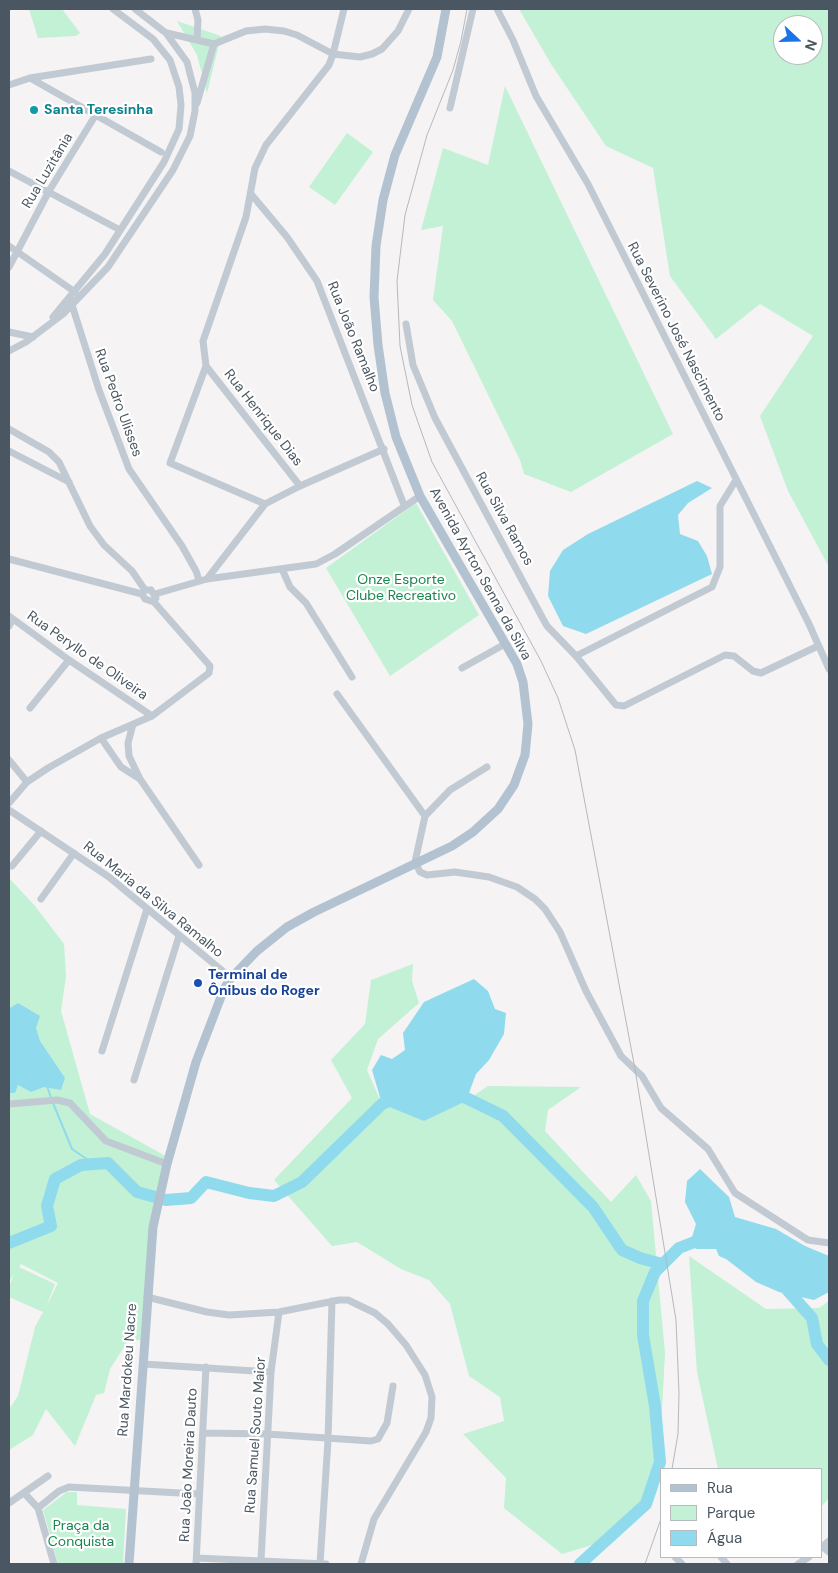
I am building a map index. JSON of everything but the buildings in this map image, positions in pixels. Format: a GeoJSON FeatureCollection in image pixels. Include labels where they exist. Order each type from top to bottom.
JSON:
{"type":"FeatureCollection","features":[{"type":"Feature","properties":{"kind":"main road","name":"Avenida Ayrton Senna da Silva"},"geometry":{"type":"LineString","coordinates":[[163,1180],[166,1164],[199,1054],[217,1004],[231,978],[257,951],[287,927],[415,862],[452,846],[473,832],[498,809],[514,785],[525,756],[528,724],[524,682],[517,664],[420,496],[396,437],[385,393],[378,345],[374,296],[376,246],[383,200],[395,155],[437,57],[446,9]]}},
{"type":"Feature","properties":{"kind":"main road","name":"Rua Mardokeu Nacre"},"geometry":{"type":"LineString","coordinates":[[129,1564],[147,1297],[156,1211],[163,1180]]}},
{"type":"Feature","properties":{"kind":"street"},"geometry":{"type":"LineString","coordinates":[[35,335],[75,292],[120,230],[173,143],[178,129],[181,106],[178,81],[170,60],[153,39],[113,9]]}},
{"type":"Feature","properties":{"kind":"street"},"geometry":{"type":"LineString","coordinates":[[135,9],[166,33],[187,62],[192,77],[195,111]]}},
{"type":"Feature","properties":{"kind":"street"},"geometry":{"type":"LineString","coordinates":[[195,9],[198,20],[196,40]]}},
{"type":"Feature","properties":{"kind":"street"},"geometry":{"type":"LineString","coordinates":[[265,504],[170,463],[206,366],[203,341],[246,217],[255,168],[260,156],[322,74],[333,54],[344,9]]}},
{"type":"Feature","properties":{"kind":"street"},"geometry":{"type":"LineString","coordinates":[[166,33],[214,44],[246,31],[265,29],[297,35],[333,54],[360,57],[382,49],[398,31],[409,9]]}},
{"type":"Feature","properties":{"kind":"street"},"geometry":{"type":"LineString","coordinates":[[450,108],[473,9]]}},
{"type":"Feature","properties":{"kind":"street","name":"Rua Severino José Nascimento"},"geometry":{"type":"LineString","coordinates":[[497,9],[514,40],[536,96],[588,184],[809,624],[829,669]]}},
{"type":"Feature","properties":{"kind":"street"},"geometry":{"type":"LineString","coordinates":[[9,351],[35,335],[72,305],[114,260],[176,165],[190,136],[214,44]]}},
{"type":"Feature","properties":{"kind":"street"},"geometry":{"type":"LineString","coordinates":[[9,85],[30,78],[151,59]]}},
{"type":"Feature","properties":{"kind":"street"},"geometry":{"type":"LineString","coordinates":[[30,78],[161,152]]}},
{"type":"Feature","properties":{"kind":"street","name":"Rua Luzitânia"},"geometry":{"type":"LineString","coordinates":[[9,267],[16,250],[96,116]]}},
{"type":"Feature","properties":{"kind":"street"},"geometry":{"type":"LineString","coordinates":[[9,171],[50,191],[120,230]]}},
{"type":"Feature","properties":{"kind":"street","name":"Rua João Ramalho"},"geometry":{"type":"LineString","coordinates":[[251,194],[291,242],[318,281],[404,505]]}},
{"type":"Feature","properties":{"kind":"street"},"geometry":{"type":"LineString","coordinates":[[9,246],[75,292]]}},
{"type":"Feature","properties":{"kind":"street","name":"Rua Pedro Ulisses"},"geometry":{"type":"LineString","coordinates":[[72,305],[99,390],[129,469],[203,580]]}},
{"type":"Feature","properties":{"kind":"street","name":"Rua Silva Ramos"},"geometry":{"type":"LineString","coordinates":[[406,324],[413,365],[435,418],[548,626],[576,656],[616,705],[624,706],[725,655],[734,656],[753,671],[767,672],[818,646]]}},
{"type":"Feature","properties":{"kind":"street"},"geometry":{"type":"LineString","coordinates":[[9,332],[35,335]]}},
{"type":"Feature","properties":{"kind":"street","name":"Rua Henrique Dias"},"geometry":{"type":"LineString","coordinates":[[206,366],[300,486]]}},
{"type":"Feature","properties":{"kind":"street"},"geometry":{"type":"LineString","coordinates":[[9,429],[49,452],[59,462],[94,532],[135,574],[144,592],[144,599],[154,602],[211,670],[152,716],[101,738],[27,782],[9,803]]}},
{"type":"Feature","properties":{"kind":"street"},"geometry":{"type":"LineString","coordinates":[[203,580],[265,504],[300,486],[384,449]]}},
{"type":"Feature","properties":{"kind":"street"},"geometry":{"type":"LineString","coordinates":[[9,451],[69,482]]}},
{"type":"Feature","properties":{"kind":"street"},"geometry":{"type":"LineString","coordinates":[[576,656],[712,587],[720,567],[720,506],[736,480]]}},
{"type":"Feature","properties":{"kind":"street"},"geometry":{"type":"LineString","coordinates":[[155,594],[203,580],[282,569],[325,560],[420,496]]}},
{"type":"Feature","properties":{"kind":"street"},"geometry":{"type":"LineString","coordinates":[[9,558],[144,592],[151,590],[155,594]]}},
{"type":"Feature","properties":{"kind":"street"},"geometry":{"type":"LineString","coordinates":[[282,569],[290,587],[306,603],[352,677]]}},
{"type":"Feature","properties":{"kind":"street"},"geometry":{"type":"LineString","coordinates":[[154,602],[155,594]]}},
{"type":"Feature","properties":{"kind":"street","name":"Rua Peryllo de Oliveira"},"geometry":{"type":"LineString","coordinates":[[10,620],[152,716]]}},
{"type":"Feature","properties":{"kind":"street"},"geometry":{"type":"LineString","coordinates":[[462,668],[505,644]]}},
{"type":"Feature","properties":{"kind":"street"},"geometry":{"type":"LineString","coordinates":[[30,708],[69,660]]}},
{"type":"Feature","properties":{"kind":"street"},"geometry":{"type":"LineString","coordinates":[[337,694],[425,816]]}},
{"type":"Feature","properties":{"kind":"street"},"geometry":{"type":"LineString","coordinates":[[133,724],[128,744],[129,756],[140,779],[199,865]]}},
{"type":"Feature","properties":{"kind":"street"},"geometry":{"type":"LineString","coordinates":[[101,738],[121,767],[140,779]]}},
{"type":"Feature","properties":{"kind":"street"},"geometry":{"type":"LineString","coordinates":[[9,760],[27,782]]}},
{"type":"Feature","properties":{"kind":"street"},"geometry":{"type":"LineString","coordinates":[[487,767],[450,790],[425,816],[415,862],[424,875],[455,872],[489,877],[516,887],[535,899],[545,909],[560,932],[586,991],[616,1048],[621,1056],[642,1076],[661,1108],[708,1149],[735,1192],[808,1240],[829,1243]]}},
{"type":"Feature","properties":{"kind":"street","name":"Rua Maria da Silva Ramalho"},"geometry":{"type":"LineString","coordinates":[[9,810],[74,853],[147,909],[231,978]]}},
{"type":"Feature","properties":{"kind":"street"},"geometry":{"type":"LineString","coordinates":[[12,866],[41,831]]}},
{"type":"Feature","properties":{"kind":"street"},"geometry":{"type":"LineString","coordinates":[[41,899],[74,853]]}},
{"type":"Feature","properties":{"kind":"street"},"geometry":{"type":"LineString","coordinates":[[102,1051],[147,909]]}},
{"type":"Feature","properties":{"kind":"street"},"geometry":{"type":"LineString","coordinates":[[134,1080],[179,936]]}},
{"type":"Feature","properties":{"kind":"street"},"geometry":{"type":"LineString","coordinates":[[9,1104],[57,1100],[70,1103],[106,1141],[166,1164]]}},
{"type":"Feature","properties":{"kind":"street"},"geometry":{"type":"LineString","coordinates":[[147,1297],[218,1315],[279,1312],[332,1301],[348,1300],[356,1303],[388,1324],[415,1357],[425,1375],[432,1397],[433,1408],[426,1432],[374,1519],[360,1564]]}},
{"type":"Feature","properties":{"kind":"street"},"geometry":{"type":"LineString","coordinates":[[320,1564],[328,1440],[332,1301]]}},
{"type":"Feature","properties":{"kind":"street","name":"Rua Samuel Souto Maior"},"geometry":{"type":"LineString","coordinates":[[261,1560],[271,1372],[279,1312]]}},
{"type":"Feature","properties":{"kind":"street"},"geometry":{"type":"LineString","coordinates":[[143,1364],[271,1372]]}},
{"type":"Feature","properties":{"kind":"street","name":"Rua João Moreira Dauto"},"geometry":{"type":"LineString","coordinates":[[196,1561],[206,1367]]}},
{"type":"Feature","properties":{"kind":"street"},"geometry":{"type":"LineString","coordinates":[[203,1433],[267,1434],[363,1442],[378,1438],[387,1423],[393,1386]]}},
{"type":"Feature","properties":{"kind":"street"},"geometry":{"type":"LineString","coordinates":[[9,1503],[25,1494],[48,1476]]}},
{"type":"Feature","properties":{"kind":"street"},"geometry":{"type":"LineString","coordinates":[[38,1508],[59,1491],[69,1487],[199,1494]]}},
{"type":"Feature","properties":{"kind":"street"},"geometry":{"type":"LineString","coordinates":[[25,1494],[38,1508],[54,1564]]}},
{"type":"Feature","properties":{"kind":"street"},"geometry":{"type":"LineString","coordinates":[[196,1561],[261,1560],[326,1564]]}},
{"type":"Feature","properties":{"kind":"green space"},"geometry":{"type":"Polygon","coordinates":[[[29,9],[62,9],[80,33],[76,36],[38,38],[29,9]]]}},
{"type":"Feature","properties":{"kind":"green space"},"geometry":{"type":"Polygon","coordinates":[[[519,9],[829,9],[829,567],[788,491],[760,416],[813,336],[760,304],[716,339],[670,276],[653,168],[606,146],[551,64],[519,9]]]}},
{"type":"Feature","properties":{"kind":"green space"},"geometry":{"type":"Polygon","coordinates":[[[177,21],[221,36],[207,93],[197,55],[177,21]]]}},
{"type":"Feature","properties":{"kind":"green space"},"geometry":{"type":"Polygon","coordinates":[[[505,86],[673,434],[571,492],[524,474],[520,460],[452,321],[433,300],[443,226],[421,230],[443,148],[488,165],[505,86]]]}},
{"type":"Feature","properties":{"kind":"green space"},"geometry":{"type":"Polygon","coordinates":[[[347,133],[373,152],[335,205],[309,187],[347,133]]]}},
{"type":"Feature","properties":{"kind":"green space","name":"Onze Esporte Clube Recreativo"},"geometry":{"type":"Polygon","coordinates":[[[416,503],[479,615],[390,676],[326,568],[416,503]]]}},
{"type":"Feature","properties":{"kind":"green space"},"geometry":{"type":"Polygon","coordinates":[[[9,878],[35,906],[64,944],[66,976],[61,1011],[90,1114],[171,1159],[153,1217],[142,1340],[128,1341],[110,1369],[104,1393],[96,1395],[75,1446],[46,1409],[33,1435],[9,1450],[9,1409],[18,1396],[35,1327],[43,1312],[9,1297],[9,1287],[14,1274],[9,1282],[9,878]],[[21,1264],[19,1267],[55,1284],[46,1307],[58,1283],[21,1264]]]}},
{"type":"Feature","properties":{"kind":"green space"},"geometry":{"type":"Polygon","coordinates":[[[413,964],[412,981],[419,1003],[378,1039],[367,1070],[382,1104],[466,1101],[488,1086],[581,1087],[548,1110],[545,1131],[611,1202],[636,1175],[651,1201],[665,1353],[658,1482],[619,1537],[562,1554],[504,1508],[506,1478],[463,1434],[504,1421],[500,1397],[469,1376],[450,1304],[429,1280],[401,1269],[357,1242],[332,1246],[274,1180],[352,1098],[331,1060],[365,1024],[371,980],[413,964]]]}},
{"type":"Feature","properties":{"kind":"green space"},"geometry":{"type":"Polygon","coordinates":[[[689,1256],[766,1309],[819,1308],[829,1301],[829,1498],[823,1505],[823,1468],[718,1468],[697,1372],[689,1256]]]}},
{"type":"Feature","properties":{"kind":"green space","name":"Praça da Conquista"},"geometry":{"type":"Polygon","coordinates":[[[67,1492],[77,1492],[77,1505],[126,1509],[123,1564],[58,1564],[43,1510],[67,1492]]]}},
{"type":"Feature","properties":{"kind":"water"},"geometry":{"type":"Polygon","coordinates":[[[697,481],[712,488],[688,503],[678,515],[680,534],[698,541],[707,556],[712,574],[586,634],[563,626],[548,596],[550,571],[563,550],[588,534],[697,481]]]}},
{"type":"Feature","properties":{"kind":"water"},"geometry":{"type":"Polygon","coordinates":[[[474,979],[488,991],[495,1009],[506,1013],[504,1034],[489,1060],[476,1074],[466,1101],[424,1121],[382,1104],[372,1070],[381,1055],[392,1059],[405,1050],[403,1033],[424,1002],[474,979]]]}},
{"type":"Feature","properties":{"kind":"water"},"geometry":{"type":"Polygon","coordinates":[[[18,1003],[40,1016],[36,1028],[40,1041],[65,1078],[61,1090],[44,1087],[31,1092],[18,1085],[15,1093],[9,1093],[9,1012],[10,1008],[18,1003]]]}},
{"type":"Feature","properties":{"kind":"water"},"geometry":{"type":"Polygon","coordinates":[[[700,1169],[729,1197],[735,1217],[776,1229],[805,1246],[829,1256],[829,1292],[814,1300],[779,1292],[756,1282],[726,1259],[719,1256],[716,1249],[696,1249],[687,1240],[692,1237],[696,1224],[685,1202],[687,1181],[700,1169]]]}},
{"type":"Feature","properties":{"kind":"waterway"},"geometry":{"type":"LineString","coordinates":[[47,1086],[51,1098]]}},
{"type":"Feature","properties":{"kind":"waterway"},"geometry":{"type":"LineString","coordinates":[[452,1091],[503,1116],[593,1207],[622,1250],[640,1258],[662,1264]]}},
{"type":"Feature","properties":{"kind":"waterway"},"geometry":{"type":"LineString","coordinates":[[9,1243],[51,1226],[47,1206],[55,1179],[81,1165],[108,1163],[137,1192],[166,1200],[191,1198],[206,1182],[249,1193],[274,1196],[302,1182],[382,1104],[397,1097]]}},
{"type":"Feature","properties":{"kind":"waterway"},"geometry":{"type":"LineString","coordinates":[[53,1103],[72,1149],[94,1164]]}},
{"type":"Feature","properties":{"kind":"waterway"},"geometry":{"type":"LineString","coordinates":[[580,1564],[646,1504],[660,1462],[655,1406],[643,1335],[643,1301],[655,1272],[679,1248],[702,1239],[706,1240]]}},
{"type":"Feature","properties":{"kind":"waterway"},"geometry":{"type":"LineString","coordinates":[[783,1285],[812,1318],[817,1344],[829,1360]]}},
{"type":"Feature","properties":{"kind":"tram line"},"geometry":{"type":"LineString","coordinates":[[467,9],[453,70],[427,135],[405,215],[397,281],[400,346],[412,405],[432,462],[541,661],[558,698],[575,750],[635,1069],[676,1320],[679,1393],[678,1434],[672,1468]]}},
{"type":"Feature","properties":{"kind":"tram line"},"geometry":{"type":"LineString","coordinates":[[645,1564],[660,1522]]}},
{"type":"Feature","properties":{"kind":"place","name":"Santa Teresinha"},"geometry":{"type":"Point","coordinates":[34,110]}},
{"type":"Feature","properties":{"kind":"place","name":"Terminal de Ônibus do Roger"},"geometry":{"type":"Point","coordinates":[198,983]}}]}
